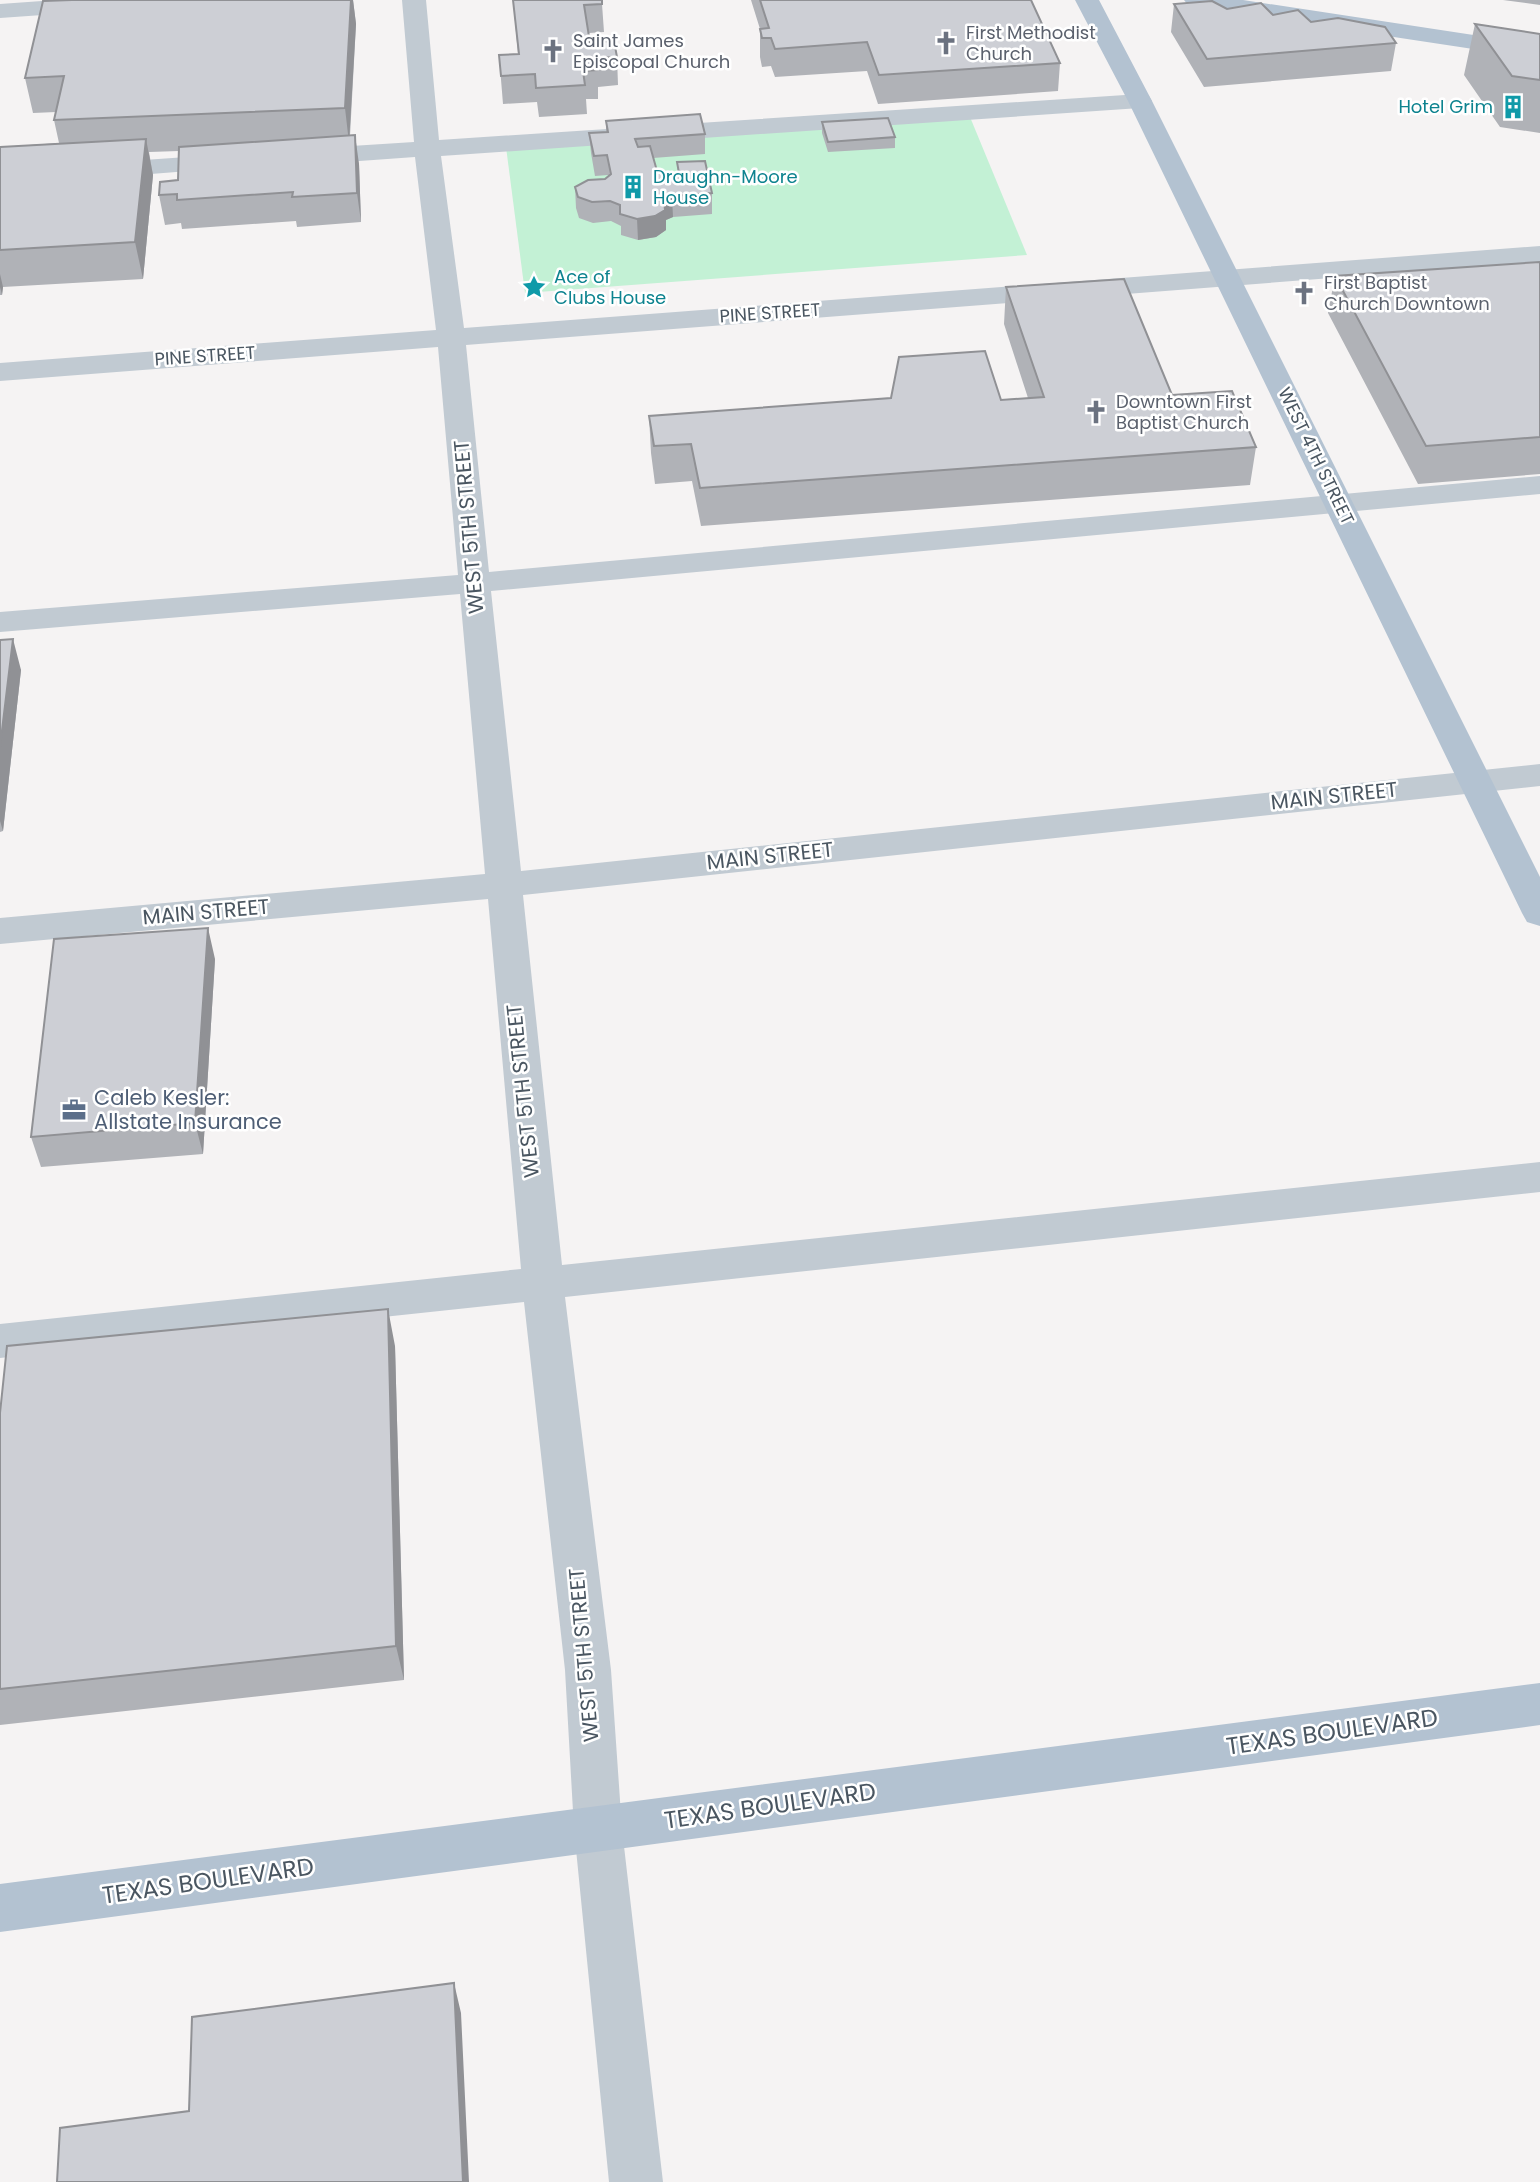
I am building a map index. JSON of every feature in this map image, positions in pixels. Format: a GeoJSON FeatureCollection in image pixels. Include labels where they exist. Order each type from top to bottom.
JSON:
{"type":"FeatureCollection","features":[{"type":"Feature","properties":{"kind":"main road","name":"WEST 4TH STREET"},"geometry":{"type":"LineString","coordinates":[[1087,0],[1339,502],[1540,913]]}},
{"type":"Feature","properties":{"kind":"main road"},"geometry":{"type":"LineString","coordinates":[[1196,0],[1285,6],[1540,52]]}},
{"type":"Feature","properties":{"kind":"main road","name":"TEXAS BOULEVARD"},"geometry":{"type":"LineString","coordinates":[[0,1908],[1540,1704]]}},
{"type":"Feature","properties":{"kind":"street"},"geometry":{"type":"LineString","coordinates":[[0,11],[156,0]]}},
{"type":"Feature","properties":{"kind":"street","name":"WEST 5TH STREET"},"geometry":{"type":"LineString","coordinates":[[414,0],[427,149],[451,338],[543,1284],[588,1670],[598,1829],[635,2182]]}},
{"type":"Feature","properties":{"kind":"street"},"geometry":{"type":"LineString","coordinates":[[276,159],[1140,101]]}},
{"type":"Feature","properties":{"kind":"street"},"geometry":{"type":"LineString","coordinates":[[0,178],[248,161]]}},
{"type":"Feature","properties":{"kind":"street","name":"PINE STREET"},"geometry":{"type":"LineString","coordinates":[[0,372],[1540,254]]}},
{"type":"Feature","properties":{"kind":"street"},"geometry":{"type":"LineString","coordinates":[[0,622],[474,583],[1540,485]]}},
{"type":"Feature","properties":{"kind":"street","name":"MAIN STREET"},"geometry":{"type":"LineString","coordinates":[[0,931],[503,885],[1540,775]]}},
{"type":"Feature","properties":{"kind":"street"},"geometry":{"type":"LineString","coordinates":[[0,1341],[1540,1177]]}},
{"type":"Feature","properties":{"kind":"green space"},"geometry":{"type":"Polygon","coordinates":[[[970,117],[1027,255],[525,293],[506,147],[970,117]]]}},
{"type":"Feature","properties":{"kind":"building"},"geometry":{"type":"Polygon","coordinates":[[[351,0],[345,108],[54,120],[64,76],[25,78],[43,1],[351,0]]]}},
{"type":"Feature","properties":{"kind":"building"},"geometry":{"type":"Polygon","coordinates":[[[513,0],[602,0],[602,4],[584,5],[590,43],[614,41],[617,57],[595,58],[597,70],[583,71],[585,85],[536,88],[535,74],[501,76],[499,55],[519,54],[513,0]]]}},
{"type":"Feature","properties":{"kind":"building","name":"First Methodist Church"},"geometry":{"type":"Polygon","coordinates":[[[760,0],[1031,0],[1060,63],[879,75],[867,42],[775,49],[771,38],[762,38],[760,29],[769,28],[760,0]]]}},
{"type":"Feature","properties":{"kind":"building"},"geometry":{"type":"Polygon","coordinates":[[[1212,1],[1227,9],[1261,3],[1273,15],[1298,10],[1311,22],[1338,18],[1385,27],[1396,43],[1207,59],[1174,4],[1212,1]]]}},
{"type":"Feature","properties":{"kind":"building"},"geometry":{"type":"Polygon","coordinates":[[[1475,24],[1540,34],[1540,80],[1512,76],[1475,24]]]}},
{"type":"Feature","properties":{"kind":"building"},"geometry":{"type":"Polygon","coordinates":[[[700,114],[705,134],[635,139],[638,147],[650,146],[657,171],[666,174],[679,173],[677,162],[705,161],[712,193],[672,196],[664,199],[665,210],[655,216],[637,219],[620,214],[620,205],[610,201],[592,202],[578,197],[575,187],[588,180],[605,179],[611,174],[607,155],[594,156],[589,133],[608,132],[606,121],[700,114]]]}},
{"type":"Feature","properties":{"kind":"building"},"geometry":{"type":"Polygon","coordinates":[[[888,118],[895,137],[828,142],[822,122],[888,118]]]}},
{"type":"Feature","properties":{"kind":"building"},"geometry":{"type":"Polygon","coordinates":[[[355,135],[357,193],[292,197],[293,192],[177,200],[177,194],[159,195],[160,182],[178,180],[179,147],[355,135]]]}},
{"type":"Feature","properties":{"kind":"building"},"geometry":{"type":"Polygon","coordinates":[[[146,139],[135,242],[0,250],[0,147],[146,139]]]}},
{"type":"Feature","properties":{"kind":"building"},"geometry":{"type":"Polygon","coordinates":[[[1540,262],[1540,437],[1426,446],[1335,276],[1540,262]]]}},
{"type":"Feature","properties":{"kind":"building"},"geometry":{"type":"Polygon","coordinates":[[[1124,279],[1172,395],[1232,391],[1256,447],[700,488],[691,444],[654,446],[649,416],[891,398],[899,357],[985,351],[1001,400],[1044,397],[1006,287],[1124,279]]]}},
{"type":"Feature","properties":{"kind":"building"},"geometry":{"type":"Polygon","coordinates":[[[13,639],[0,747],[0,640],[13,639]]]}},
{"type":"Feature","properties":{"kind":"building"},"geometry":{"type":"Polygon","coordinates":[[[208,928],[195,1123],[31,1137],[54,939],[208,928]]]}},
{"type":"Feature","properties":{"kind":"building"},"geometry":{"type":"Polygon","coordinates":[[[388,1309],[396,1646],[0,1689],[0,1413],[7,1346],[388,1309]]]}},
{"type":"Feature","properties":{"kind":"building"},"geometry":{"type":"Polygon","coordinates":[[[454,1983],[463,2182],[57,2182],[60,2128],[189,2111],[192,2017],[454,1983]]]}},
{"type":"Feature","properties":{"kind":"place","name":"First Methodist Church"},"geometry":{"type":"Point","coordinates":[946,43]}},
{"type":"Feature","properties":{"kind":"place","name":"Saint James Episcopal Church"},"geometry":{"type":"Point","coordinates":[553,51]}},
{"type":"Feature","properties":{"kind":"place","name":"Hotel Grim"},"geometry":{"type":"Point","coordinates":[1513,107]}},
{"type":"Feature","properties":{"kind":"place","name":"Draughn-Moore House"},"geometry":{"type":"Point","coordinates":[633,187]}},
{"type":"Feature","properties":{"kind":"place","name":"Ace of Clubs House"},"geometry":{"type":"Point","coordinates":[534,287]}},
{"type":"Feature","properties":{"kind":"place","name":"First Baptist Church Downtown"},"geometry":{"type":"Point","coordinates":[1304,293]}},
{"type":"Feature","properties":{"kind":"place","name":"Downtown First Baptist Church"},"geometry":{"type":"Point","coordinates":[1096,412]}},
{"type":"Feature","properties":{"kind":"place","name":"Caleb Kesler: Allstate Insurance"},"geometry":{"type":"Point","coordinates":[74,1110]}}]}
